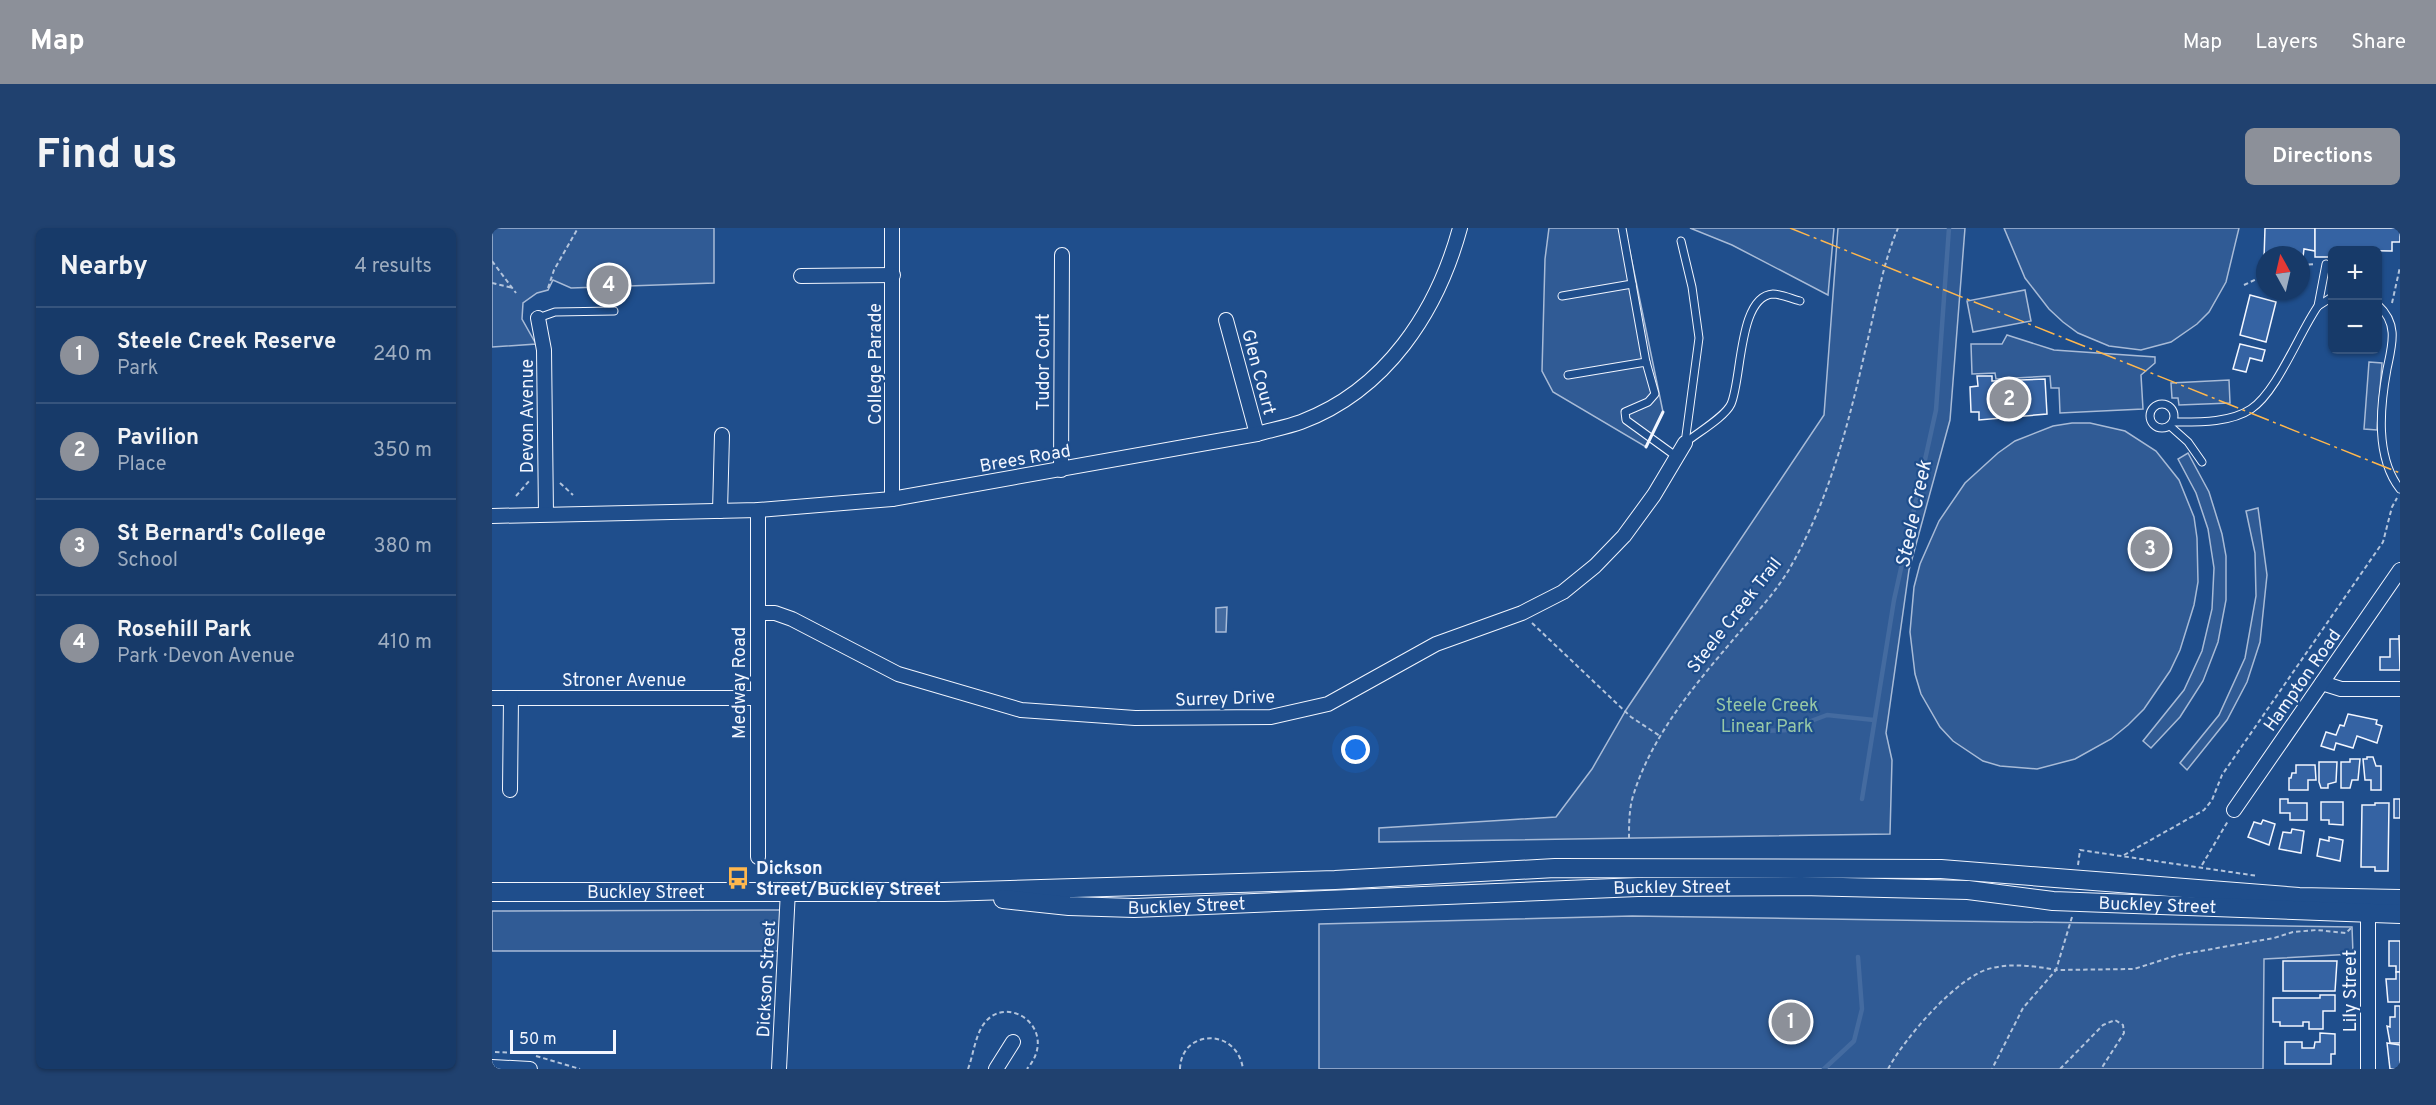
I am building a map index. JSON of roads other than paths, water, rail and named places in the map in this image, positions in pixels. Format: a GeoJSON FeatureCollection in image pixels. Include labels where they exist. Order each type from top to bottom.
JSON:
{"type":"FeatureCollection","features":[{"type":"Feature","properties":{"kind":"main road","name":"Buckley Street"},"geometry":{"type":"LineString","coordinates":[[492,892],[788,890],[944,892],[1069,906],[1134,908],[1638,887],[1813,887],[1968,890],[2053,901],[2114,901],[2400,914]]}},
{"type":"Feature","properties":{"kind":"main road","name":"Buckley Street"},"geometry":{"type":"LineString","coordinates":[[2368,913],[2400,899]]}},
{"type":"Feature","properties":{"kind":"street","name":"College Parade"},"geometry":{"type":"LineString","coordinates":[[892,228],[892,499]]}},
{"type":"Feature","properties":{"kind":"street","name":"Brees Road"},"geometry":{"type":"LineString","coordinates":[[492,516],[758,510],[892,499],[1257,434],[1302,422],[1335,405],[1366,384],[1394,358],[1417,329],[1437,293],[1451,260],[1460,228]]}},
{"type":"Feature","properties":{"kind":"street","name":"Tudor Court"},"geometry":{"type":"LineString","coordinates":[[1061,470],[1062,255]]}},
{"type":"Feature","properties":{"kind":"street"},"geometry":{"type":"LineString","coordinates":[[801,276],[892,275]]}},
{"type":"Feature","properties":{"kind":"street","name":"Devon Avenue"},"geometry":{"type":"LineString","coordinates":[[538,318],[544,350],[546,514]]}},
{"type":"Feature","properties":{"kind":"street","name":"Glen Court"},"geometry":{"type":"LineString","coordinates":[[1226,320],[1257,434]]}},
{"type":"Feature","properties":{"kind":"street"},"geometry":{"type":"LineString","coordinates":[[720,511],[722,435]]}},
{"type":"Feature","properties":{"kind":"street","name":"Surrey Drive"},"geometry":{"type":"LineString","coordinates":[[758,613],[775,613],[792,619],[898,674],[1022,710],[1135,718],[1271,717],[1328,704],[1436,644],[1522,612],[1563,592],[1595,566],[1624,536],[1685,443]]}},
{"type":"Feature","properties":{"kind":"street","name":"Medway Road"},"geometry":{"type":"LineString","coordinates":[[758,510],[758,857]]}},
{"type":"Feature","properties":{"kind":"street","name":"Hampton Road"},"geometry":{"type":"LineString","coordinates":[[2234,810],[2400,570]]}},
{"type":"Feature","properties":{"kind":"street"},"geometry":{"type":"LineString","coordinates":[[2322,682],[2341,689],[2400,689]]}},
{"type":"Feature","properties":{"kind":"street","name":"Stroner Avenue"},"geometry":{"type":"LineString","coordinates":[[492,698],[757,698]]}},
{"type":"Feature","properties":{"kind":"street"},"geometry":{"type":"LineString","coordinates":[[510,790],[511,698]]}},
{"type":"Feature","properties":{"kind":"street","name":"Dickson Street"},"geometry":{"type":"LineString","coordinates":[[779,1069],[788,890]]}},
{"type":"Feature","properties":{"kind":"street","name":"Lily Street"},"geometry":{"type":"LineString","coordinates":[[2368,913],[2368,1069]]}},
{"type":"Feature","properties":{"kind":"street"},"geometry":{"type":"LineString","coordinates":[[996,1069],[1013,1042]]}},
{"type":"Feature","properties":{"kind":"street"},"geometry":{"type":"LineString","coordinates":[[492,1067],[530,1069]]}},
{"type":"Feature","properties":{"kind":"lane"},"geometry":{"type":"LineString","coordinates":[[1622,228],[1646,362],[1655,394],[1648,402],[1625,412],[1626,420],[1677,457]]}},
{"type":"Feature","properties":{"kind":"lane"},"geometry":{"type":"LineString","coordinates":[[1681,241],[1692,287],[1699,338],[1685,443]]}},
{"type":"Feature","properties":{"kind":"lane"},"geometry":{"type":"LineString","coordinates":[[2196,420],[2160,404],[2154,405],[2150,413],[2154,423],[2159,426],[2196,420],[2226,419],[2244,413],[2259,402],[2318,306],[2326,264]]}},
{"type":"Feature","properties":{"kind":"lane"},"geometry":{"type":"LineString","coordinates":[[1562,296],[1632,284]]}},
{"type":"Feature","properties":{"kind":"lane"},"geometry":{"type":"LineString","coordinates":[[1685,443],[1730,407],[1747,321],[1755,305],[1762,297],[1774,294],[1800,301]]}},
{"type":"Feature","properties":{"kind":"lane"},"geometry":{"type":"LineString","coordinates":[[2318,306],[2328,300]]}},
{"type":"Feature","properties":{"kind":"lane"},"geometry":{"type":"LineString","coordinates":[[2382,310],[2390,321],[2393,344],[2387,370],[2382,443],[2388,471],[2400,489]]}},
{"type":"Feature","properties":{"kind":"lane"},"geometry":{"type":"LineString","coordinates":[[538,318],[555,312],[614,311]]}},
{"type":"Feature","properties":{"kind":"lane"},"geometry":{"type":"LineString","coordinates":[[1568,375],[1646,362]]}},
{"type":"Feature","properties":{"kind":"lane"},"geometry":{"type":"LineString","coordinates":[[2173,411],[2172,424],[2202,462]]}},
{"type":"Feature","properties":{"kind":"waterway","name":"Steele Creek"},"geometry":{"type":"LineString","coordinates":[[1862,799],[1894,600],[1936,410],[1949,228]]}},
{"type":"Feature","properties":{"kind":"waterway"},"geometry":{"type":"LineString","coordinates":[[1763,731],[1787,730],[1827,715],[1874,720]]}},
{"type":"Feature","properties":{"kind":"waterway","name":"Steele Creek"},"geometry":{"type":"LineString","coordinates":[[1824,1069],[1854,1041],[1862,1009],[1858,957]]}},
{"type":"Feature","properties":{"kind":"place","name":"Rosehill Park"},"geometry":{"type":"Point","coordinates":[609,285]}},
{"type":"Feature","properties":{"kind":"place","name":"Pavilion"},"geometry":{"type":"Point","coordinates":[2009,399]}},
{"type":"Feature","properties":{"kind":"place","name":"St Bernard's College"},"geometry":{"type":"Point","coordinates":[2150,549]}},
{"type":"Feature","properties":{"kind":"place","name":"Dickson Street/Buckley Street"},"geometry":{"type":"Point","coordinates":[738,878]}},
{"type":"Feature","properties":{"kind":"place","name":"Steele Creek Reserve"},"geometry":{"type":"Point","coordinates":[1791,1022]}},
{"type":"Feature","properties":{"kind":"park label","name":"Steele Creek Linear Park"},"geometry":{"type":"Point","coordinates":[1767,715]}}]}
